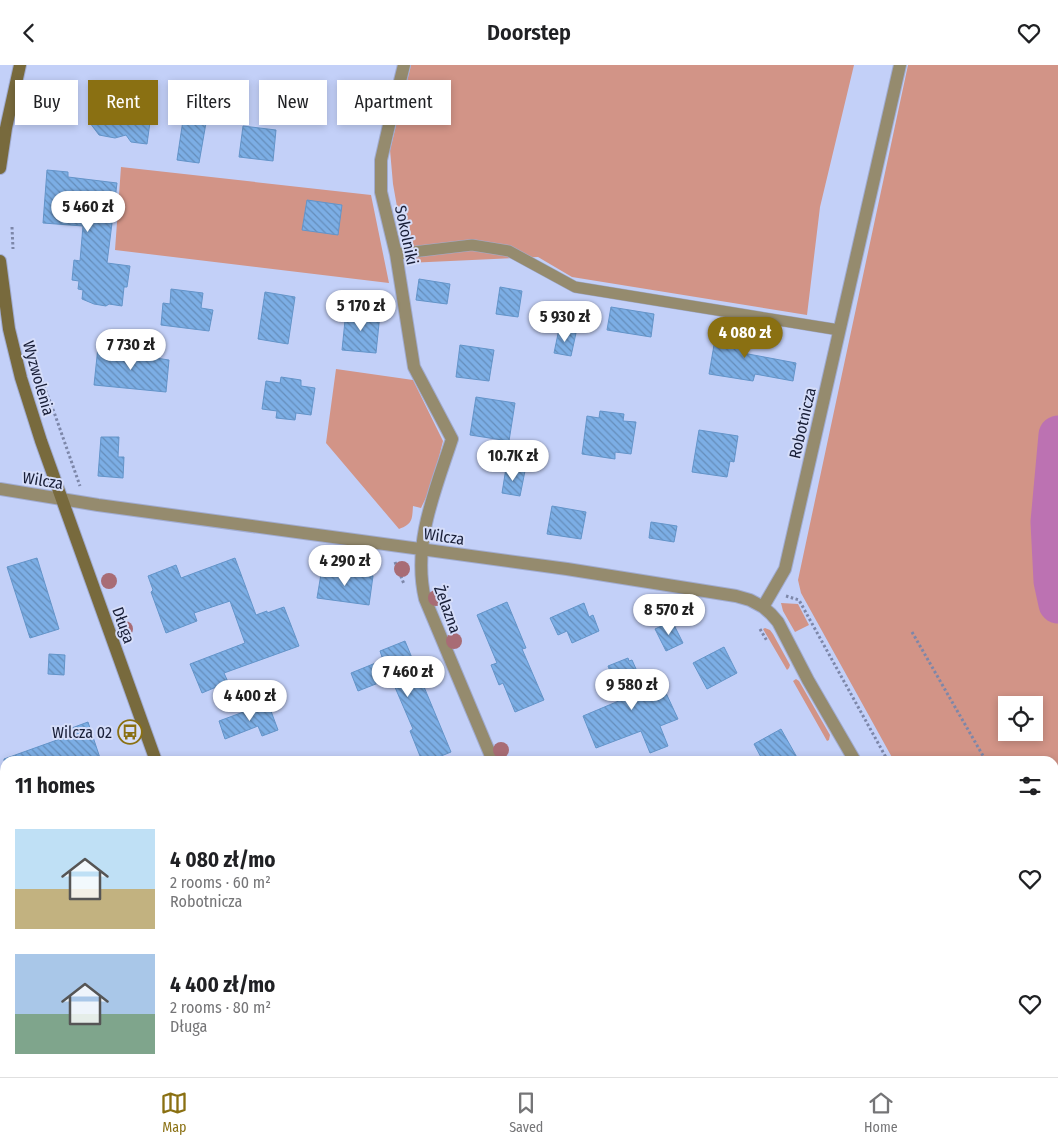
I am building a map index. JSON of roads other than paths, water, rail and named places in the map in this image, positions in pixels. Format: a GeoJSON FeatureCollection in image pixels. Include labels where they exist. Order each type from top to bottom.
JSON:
{"type":"FeatureCollection","features":[{"type":"Feature","properties":{"kind":"street"},"geometry":{"type":"LineString","coordinates":[[0,168],[6,128],[20,65]]}},
{"type":"Feature","properties":{"kind":"street","name":"Sokolniki"},"geometry":{"type":"LineString","coordinates":[[404,65],[381,160],[381,193],[396,254],[414,367],[452,439],[428,511],[421,549]]}},
{"type":"Feature","properties":{"kind":"street","name":"Robotnicza"},"geometry":{"type":"LineString","coordinates":[[763,607],[785,569],[900,65]]}},
{"type":"Feature","properties":{"kind":"street","name":"Wyzwolenia"},"geometry":{"type":"LineString","coordinates":[[0,261],[9,329],[16,361],[62,499]]}},
{"type":"Feature","properties":{"kind":"street","name":"Wilcza"},"geometry":{"type":"LineString","coordinates":[[0,489],[567,569],[736,596],[750,599],[763,607]]}},
{"type":"Feature","properties":{"kind":"street","name":"Długa"},"geometry":{"type":"LineString","coordinates":[[62,499],[154,756]]}},
{"type":"Feature","properties":{"kind":"street","name":"Żelazna"},"geometry":{"type":"LineString","coordinates":[[421,549],[422,587],[425,599],[491,756]]}},
{"type":"Feature","properties":{"kind":"street"},"geometry":{"type":"LineString","coordinates":[[763,607],[778,622],[808,680],[852,756]]}},
{"type":"Feature","properties":{"kind":"lane"},"geometry":{"type":"LineString","coordinates":[[396,254],[472,245],[509,251],[575,287],[839,330]]}},
{"type":"Feature","properties":{"kind":"waterway"},"geometry":{"type":"LineString","coordinates":[[1058,435],[1050,522],[1053,581],[1058,604]]}},
{"type":"Feature","properties":{"kind":"place","name":"Wilcza 02"},"geometry":{"type":"Point","coordinates":[130,732]}}]}
